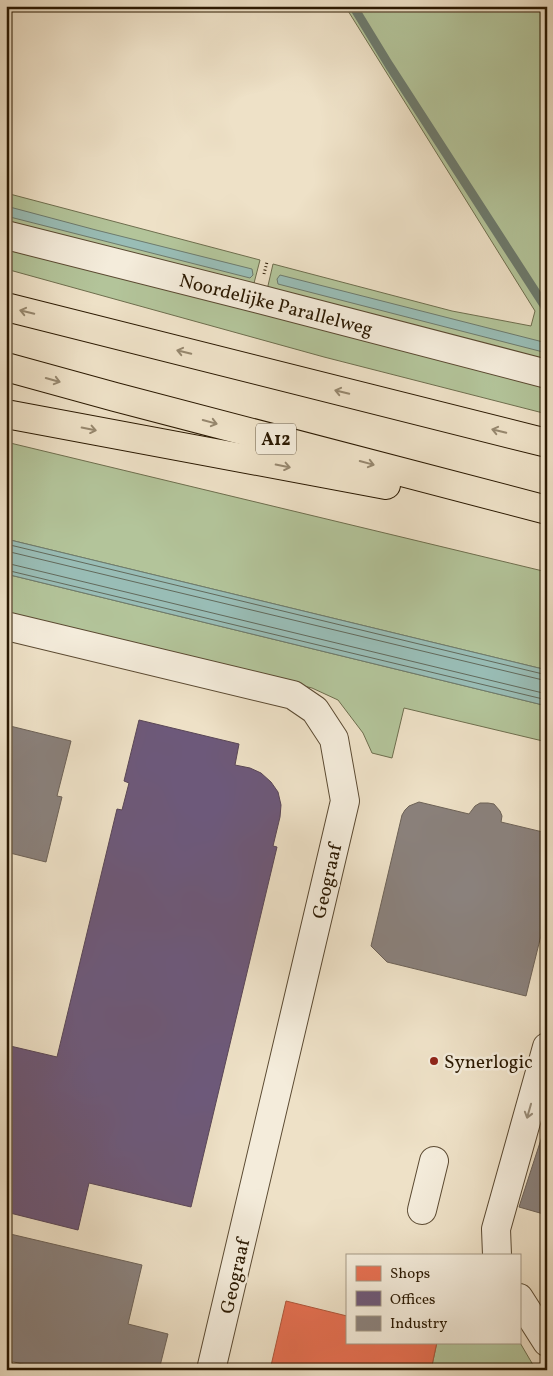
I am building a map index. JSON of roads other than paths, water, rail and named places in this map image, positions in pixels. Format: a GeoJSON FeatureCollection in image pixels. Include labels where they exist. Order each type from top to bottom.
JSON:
{"type":"FeatureCollection","features":[{"type":"Feature","properties":{"kind":"highway"},"geometry":{"type":"LineString","coordinates":[[6,307],[547,444]]}},
{"type":"Feature","properties":{"kind":"highway","name":"A12"},"geometry":{"type":"LineString","coordinates":[[6,367],[547,510]]}},
{"type":"Feature","properties":{"kind":"highway","name":"A12"},"geometry":{"type":"LineString","coordinates":[[6,414],[547,516]]}},
{"type":"Feature","properties":{"kind":"street","name":"Noordelijke Parallelweg"},"geometry":{"type":"LineString","coordinates":[[6,235],[547,374]]}},
{"type":"Feature","properties":{"kind":"street","name":"Geograaf"},"geometry":{"type":"LineString","coordinates":[[6,626],[293,695],[315,710],[334,739],[345,800],[212,1370]]}},
{"type":"Feature","properties":{"kind":"street"},"geometry":{"type":"LineString","coordinates":[[497,1254],[496,1229],[547,1047]]}},
{"type":"Feature","properties":{"kind":"street"},"geometry":{"type":"LineString","coordinates":[[422,1210],[434,1162]]}},
{"type":"Feature","properties":{"kind":"street"},"geometry":{"type":"LineString","coordinates":[[520,1300],[547,1342]]}},
{"type":"Feature","properties":{"kind":"water"},"geometry":{"type":"Polygon","coordinates":[[[6,206],[252,269],[253,275],[250,278],[6,216],[6,206]]]}},
{"type":"Feature","properties":{"kind":"water"},"geometry":{"type":"Polygon","coordinates":[[[280,275],[547,343],[547,353],[278,284],[277,279],[280,275]]]}},
{"type":"Feature","properties":{"kind":"water"},"geometry":{"type":"Polygon","coordinates":[[[6,539],[547,670],[547,706],[6,574],[6,539]]]}},
{"type":"Feature","properties":{"kind":"waterway"},"geometry":{"type":"LineString","coordinates":[[353,6],[547,312]]}},
{"type":"Feature","properties":{"kind":"place","name":"Synerlogic"},"geometry":{"type":"Point","coordinates":[434,1061]}}]}
